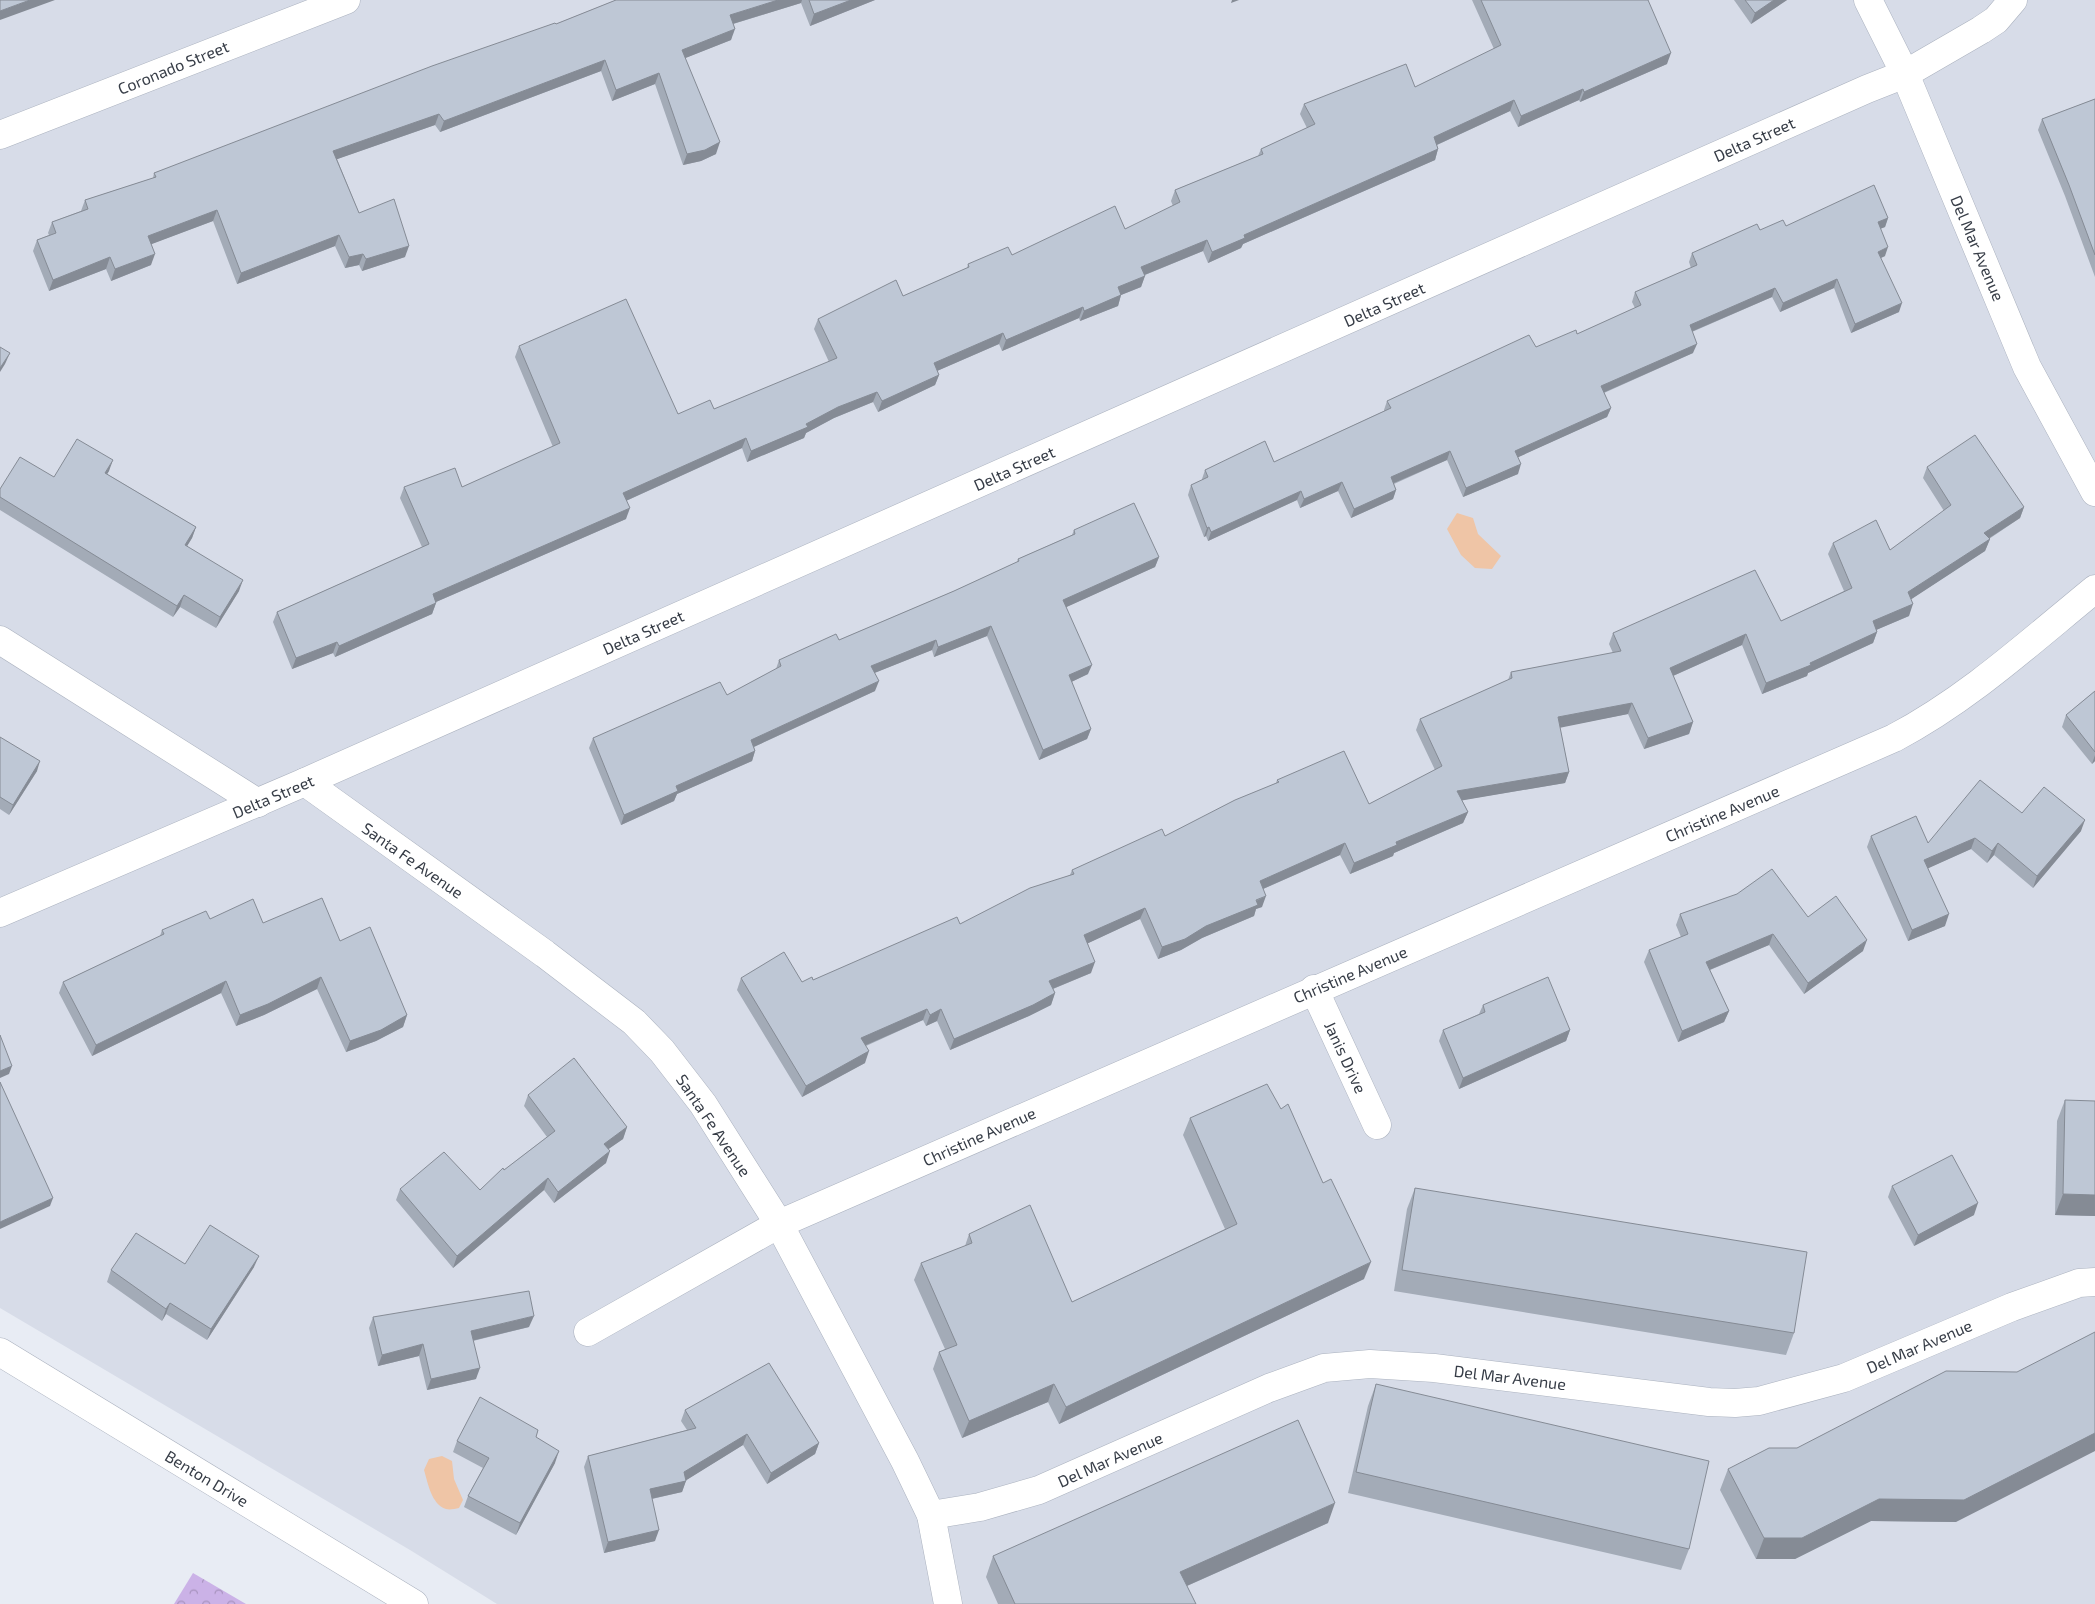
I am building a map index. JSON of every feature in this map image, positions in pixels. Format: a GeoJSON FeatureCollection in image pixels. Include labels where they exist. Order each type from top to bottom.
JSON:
{"type":"FeatureCollection","features":[{"type":"Feature","properties":{"kind":"street","name":"Coronado Street"},"geometry":{"type":"LineString","coordinates":[[0,135],[346,0]]}},
{"type":"Feature","properties":{"kind":"street","name":"Del Mar Avenue"},"geometry":{"type":"LineString","coordinates":[[1868,0],[1905,74],[2027,367],[2095,492]]}},
{"type":"Feature","properties":{"kind":"street","name":"Delta Street"},"geometry":{"type":"LineString","coordinates":[[0,913],[258,803],[1867,89],[1905,74],[1996,20],[2013,0]]}},
{"type":"Feature","properties":{"kind":"street","name":"Christine Avenue"},"geometry":{"type":"LineString","coordinates":[[588,1332],[779,1224],[1894,738],[1932,717],[1969,692],[2095,589]]}},
{"type":"Feature","properties":{"kind":"street"},"geometry":{"type":"LineString","coordinates":[[0,640],[258,803]]}},
{"type":"Feature","properties":{"kind":"street","name":"Santa Fe Avenue"},"geometry":{"type":"LineString","coordinates":[[305,782],[545,954],[634,1022],[662,1051],[703,1104],[779,1224],[905,1461],[931,1515],[948,1604]]}},
{"type":"Feature","properties":{"kind":"street","name":"Janis Drive"},"geometry":{"type":"LineString","coordinates":[[1314,990],[1377,1125]]}},
{"type":"Feature","properties":{"kind":"street","name":"Del Mar Avenue"},"geometry":{"type":"LineString","coordinates":[[931,1515],[980,1507],[1039,1490],[1269,1388],[1324,1368],[1370,1364],[1434,1368],[1710,1402],[1759,1401],[1844,1378],[2012,1307],[2079,1283],[2095,1282]]}},
{"type":"Feature","properties":{"kind":"street","name":"Benton Drive"},"geometry":{"type":"LineString","coordinates":[[0,1352],[414,1604]]}},
{"type":"Feature","properties":{"kind":"shaded area"},"geometry":{"type":"Polygon","coordinates":[[[0,0],[2095,0],[2095,1604],[497,1604],[410,1550],[0,1308],[0,0]]]}},
{"type":"Feature","properties":{"kind":"shaded area"},"geometry":{"type":"Polygon","coordinates":[[[1457,513],[1473,518],[1478,534],[1501,556],[1492,569],[1475,568],[1461,555],[1447,529],[1457,513]]]}},
{"type":"Feature","properties":{"kind":"shaded area"},"geometry":{"type":"Polygon","coordinates":[[[442,1456],[452,1461],[454,1479],[463,1500],[459,1508],[447,1509],[441,1506],[437,1503],[429,1487],[424,1470],[429,1459],[442,1456]]]}},
{"type":"Feature","properties":{"kind":"green space"},"geometry":{"type":"Polygon","coordinates":[[[193,1573],[246,1604],[174,1604],[193,1573]]]}},
{"type":"Feature","properties":{"kind":"building"},"geometry":{"type":"Polygon","coordinates":[[[0,0],[30,0],[0,11],[0,0]]]}},
{"type":"Feature","properties":{"kind":"building"},"geometry":{"type":"Polygon","coordinates":[[[616,0],[778,0],[730,15],[735,29],[682,50],[720,142],[705,150],[687,154],[659,73],[616,90],[605,60],[444,121],[439,114],[333,151],[359,213],[394,199],[409,246],[366,259],[363,254],[349,257],[339,235],[241,273],[217,210],[148,236],[155,254],[115,269],[110,257],[53,280],[37,240],[56,233],[52,222],[88,209],[85,200],[156,177],[154,173],[432,66],[556,24],[616,0]]]}},
{"type":"Feature","properties":{"kind":"building"},"geometry":{"type":"Polygon","coordinates":[[[809,0],[851,0],[814,14],[809,0]]]}},
{"type":"Feature","properties":{"kind":"building"},"geometry":{"type":"Polygon","coordinates":[[[1481,0],[1648,0],[1671,53],[1584,92],[1583,89],[1521,116],[1514,100],[1434,137],[1438,149],[1244,235],[1245,238],[1212,252],[1207,240],[1141,267],[1145,276],[1118,287],[1121,295],[1084,311],[1083,307],[1006,340],[1003,333],[934,363],[939,375],[882,401],[877,392],[838,407],[806,424],[808,427],[751,451],[746,438],[623,493],[630,508],[433,594],[436,603],[339,646],[337,642],[296,658],[277,612],[429,544],[404,487],[455,468],[462,487],[560,443],[519,346],[626,299],[678,414],[710,400],[714,409],[837,358],[818,319],[896,280],[903,296],[969,267],[968,264],[1008,247],[1012,255],[1115,206],[1125,229],[1180,202],[1175,190],[1263,154],[1261,149],[1315,124],[1304,104],[1406,64],[1415,87],[1501,45],[1481,0]]]}},
{"type":"Feature","properties":{"kind":"building"},"geometry":{"type":"Polygon","coordinates":[[[1745,0],[1774,0],[1755,13],[1745,0]]]}},
{"type":"Feature","properties":{"kind":"building"},"geometry":{"type":"Polygon","coordinates":[[[2095,99],[2095,255],[2042,119],[2095,99]]]}},
{"type":"Feature","properties":{"kind":"building"},"geometry":{"type":"Polygon","coordinates":[[[1874,185],[1888,218],[1878,222],[1888,247],[1878,252],[1902,303],[1855,324],[1837,279],[1783,303],[1775,288],[1690,325],[1697,344],[1601,386],[1611,408],[1515,451],[1521,464],[1466,488],[1450,451],[1391,477],[1396,490],[1354,509],[1342,482],[1304,499],[1301,491],[1211,532],[1209,527],[1207,528],[1191,485],[1208,477],[1205,470],[1265,441],[1274,462],[1391,408],[1387,401],[1529,335],[1536,347],[1576,330],[1577,334],[1641,305],[1635,292],[1697,265],[1692,253],[1757,224],[1760,230],[1783,220],[1786,226],[1874,185]]]}},
{"type":"Feature","properties":{"kind":"building"},"geometry":{"type":"Polygon","coordinates":[[[0,347],[10,353],[0,368],[0,347]]]}},
{"type":"Feature","properties":{"kind":"building"},"geometry":{"type":"Polygon","coordinates":[[[1975,435],[2024,507],[1984,533],[1990,539],[1908,592],[1913,604],[1873,621],[1877,632],[1810,663],[1811,665],[1766,683],[1746,634],[1670,668],[1693,722],[1648,738],[1632,703],[1558,717],[1569,772],[1457,791],[1468,812],[1396,842],[1397,845],[1354,863],[1345,843],[1260,881],[1266,896],[1256,900],[1258,905],[1206,926],[1185,939],[1162,947],[1145,908],[1084,935],[1095,962],[1049,981],[1055,993],[1033,1005],[954,1039],[941,1009],[930,1015],[927,1009],[861,1038],[869,1051],[806,1086],[741,978],[784,952],[802,982],[812,977],[813,980],[957,917],[960,924],[1030,888],[1074,874],[1072,870],[1162,829],[1165,836],[1235,800],[1279,782],[1277,780],[1344,751],[1369,804],[1442,766],[1420,719],[1512,678],[1511,672],[1621,651],[1613,633],[1755,570],[1781,621],[1852,588],[1833,543],[1876,520],[1890,550],[1951,505],[1927,467],[1975,435]]]}},
{"type":"Feature","properties":{"kind":"building"},"geometry":{"type":"Polygon","coordinates":[[[77,439],[113,460],[105,473],[196,527],[185,545],[243,580],[220,617],[184,595],[177,606],[0,497],[0,489],[20,457],[54,477],[77,439]]]}},
{"type":"Feature","properties":{"kind":"building"},"geometry":{"type":"Polygon","coordinates":[[[1134,503],[1159,557],[1063,600],[1092,665],[1069,675],[1091,729],[1043,750],[991,626],[938,647],[936,640],[871,666],[879,681],[751,740],[755,751],[676,786],[678,791],[624,815],[593,738],[720,682],[727,695],[781,666],[779,660],[836,634],[839,640],[954,591],[1019,561],[1018,559],[1075,534],[1074,530],[1134,503]]]}},
{"type":"Feature","properties":{"kind":"building"},"geometry":{"type":"Polygon","coordinates":[[[2095,691],[2095,752],[2066,715],[2095,691]]]}},
{"type":"Feature","properties":{"kind":"building"},"geometry":{"type":"Polygon","coordinates":[[[0,737],[40,761],[13,805],[0,797],[0,737]]]}},
{"type":"Feature","properties":{"kind":"building"},"geometry":{"type":"Polygon","coordinates":[[[1980,780],[2022,813],[2044,787],[2085,820],[2037,876],[1998,843],[1992,851],[1975,838],[1924,860],[1949,914],[1912,930],[1871,836],[1916,816],[1928,843],[1980,780]]]}},
{"type":"Feature","properties":{"kind":"building"},"geometry":{"type":"Polygon","coordinates":[[[1772,869],[1808,917],[1836,896],[1867,940],[1808,983],[1773,934],[1706,962],[1729,1011],[1682,1031],[1649,950],[1688,934],[1680,914],[1737,894],[1772,869]]]}},
{"type":"Feature","properties":{"kind":"building"},"geometry":{"type":"Polygon","coordinates":[[[322,898],[340,941],[370,927],[407,1015],[381,1030],[350,1041],[321,977],[268,1004],[240,1015],[226,981],[96,1045],[63,982],[164,934],[162,930],[206,911],[210,919],[253,899],[263,923],[322,898]]]}},
{"type":"Feature","properties":{"kind":"building"},"geometry":{"type":"Polygon","coordinates":[[[1548,977],[1570,1030],[1463,1078],[1443,1030],[1485,1012],[1483,1005],[1548,977]]]}},
{"type":"Feature","properties":{"kind":"building"},"geometry":{"type":"Polygon","coordinates":[[[0,1035],[12,1066],[0,1071],[0,1035]]]}},
{"type":"Feature","properties":{"kind":"building"},"geometry":{"type":"Polygon","coordinates":[[[574,1058],[627,1127],[604,1144],[610,1151],[558,1192],[548,1178],[457,1256],[400,1189],[444,1152],[480,1190],[503,1168],[504,1170],[555,1131],[528,1095],[574,1058]]]}},
{"type":"Feature","properties":{"kind":"building"},"geometry":{"type":"Polygon","coordinates":[[[0,1082],[53,1198],[0,1222],[0,1082]]]}},
{"type":"Feature","properties":{"kind":"building"},"geometry":{"type":"Polygon","coordinates":[[[1267,1084],[1281,1109],[1288,1104],[1323,1183],[1331,1179],[1371,1262],[1066,1407],[1054,1384],[969,1421],[939,1352],[957,1345],[921,1263],[972,1243],[969,1234],[1030,1205],[1072,1302],[1237,1224],[1190,1118],[1267,1084]]]}},
{"type":"Feature","properties":{"kind":"building"},"geometry":{"type":"Polygon","coordinates":[[[2065,1100],[2095,1101],[2095,1195],[2063,1194],[2065,1100]]]}},
{"type":"Feature","properties":{"kind":"building"},"geometry":{"type":"Polygon","coordinates":[[[1952,1155],[1978,1203],[1918,1235],[1892,1186],[1952,1155]]]}},
{"type":"Feature","properties":{"kind":"building"},"geometry":{"type":"Polygon","coordinates":[[[1415,1188],[1807,1252],[1794,1333],[1402,1270],[1415,1188]]]}},
{"type":"Feature","properties":{"kind":"building"},"geometry":{"type":"Polygon","coordinates":[[[210,1225],[259,1256],[211,1329],[170,1303],[166,1309],[111,1270],[136,1233],[185,1264],[210,1225]]]}},
{"type":"Feature","properties":{"kind":"building"},"geometry":{"type":"Polygon","coordinates":[[[529,1291],[534,1316],[471,1331],[480,1368],[431,1379],[423,1344],[382,1355],[373,1317],[529,1291]]]}},
{"type":"Feature","properties":{"kind":"building"},"geometry":{"type":"Polygon","coordinates":[[[2095,1332],[2095,1433],[1964,1500],[1879,1499],[1802,1538],[1764,1538],[1728,1469],[1769,1448],[1797,1448],[1946,1371],[2017,1372],[2095,1332]]]}},
{"type":"Feature","properties":{"kind":"building"},"geometry":{"type":"Polygon","coordinates":[[[769,1363],[819,1443],[771,1473],[747,1434],[684,1472],[686,1481],[650,1489],[659,1530],[608,1542],[588,1456],[696,1428],[685,1410],[769,1363]]]}},
{"type":"Feature","properties":{"kind":"building"},"geometry":{"type":"Polygon","coordinates":[[[1376,1384],[1709,1461],[1689,1549],[1356,1472],[1376,1384]]]}},
{"type":"Feature","properties":{"kind":"building"},"geometry":{"type":"Polygon","coordinates":[[[480,1397],[538,1430],[536,1437],[559,1451],[520,1523],[468,1496],[489,1458],[457,1441],[480,1397]]]}},
{"type":"Feature","properties":{"kind":"building"},"geometry":{"type":"Polygon","coordinates":[[[1298,1420],[1335,1503],[1180,1572],[1196,1604],[1015,1604],[993,1556],[1298,1420]]]}}]}
